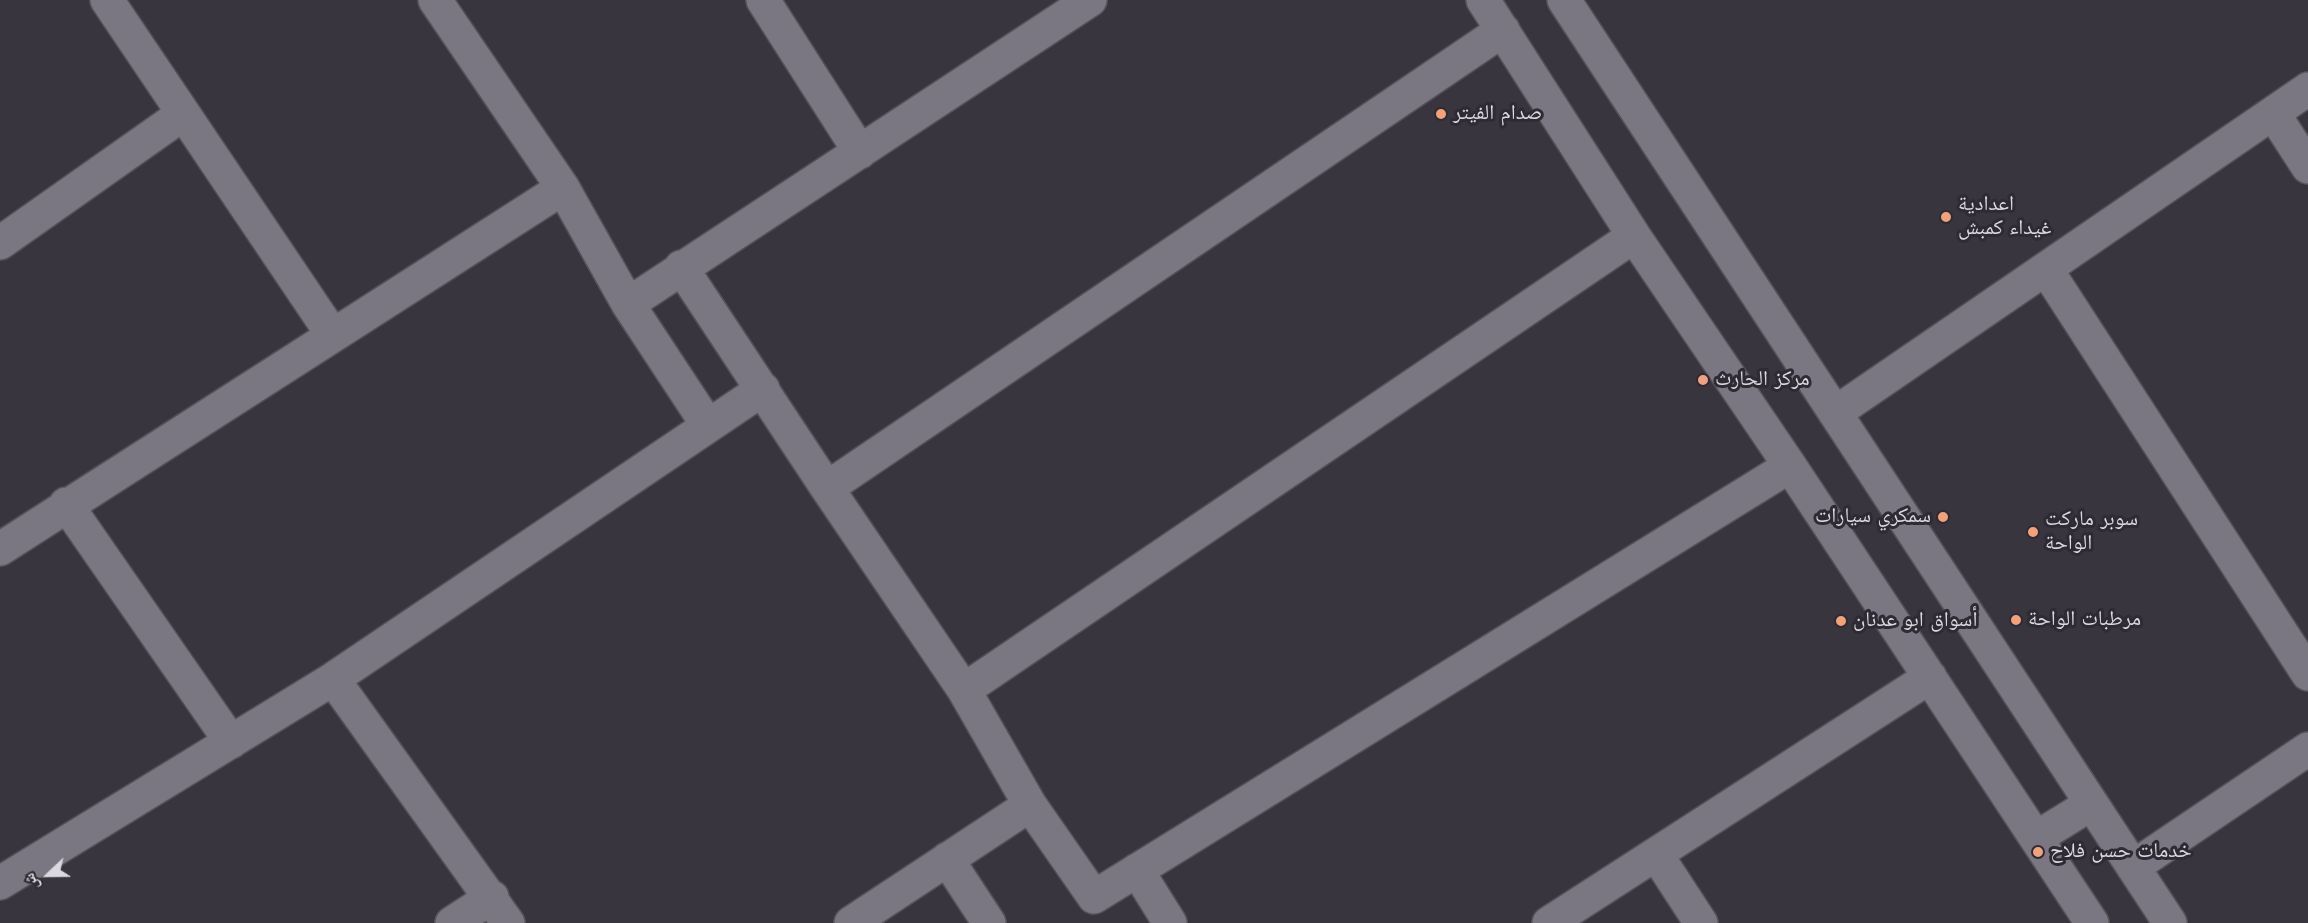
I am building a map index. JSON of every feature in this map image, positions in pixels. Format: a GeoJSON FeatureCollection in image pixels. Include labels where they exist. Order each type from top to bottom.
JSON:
{"type":"FeatureCollection","features":[{"type":"Feature","properties":{"kind":"street"},"geometry":{"type":"LineString","coordinates":[[107,0],[333,334]]}},
{"type":"Feature","properties":{"kind":"street"},"geometry":{"type":"LineString","coordinates":[[435,0],[563,188],[628,304],[707,424]]}},
{"type":"Feature","properties":{"kind":"street"},"geometry":{"type":"LineString","coordinates":[[763,0],[860,152]]}},
{"type":"Feature","properties":{"kind":"street"},"geometry":{"type":"LineString","coordinates":[[628,304],[1090,0]]}},
{"type":"Feature","properties":{"kind":"street"},"geometry":{"type":"LineString","coordinates":[[1483,0],[1634,236],[1790,465],[2092,923]]}},
{"type":"Feature","properties":{"kind":"street"},"geometry":{"type":"LineString","coordinates":[[1564,0],[2170,923]]}},
{"type":"Feature","properties":{"kind":"street"},"geometry":{"type":"LineString","coordinates":[[827,488],[1503,30]]}},
{"type":"Feature","properties":{"kind":"street"},"geometry":{"type":"LineString","coordinates":[[1835,413],[2308,89]]}},
{"type":"Feature","properties":{"kind":"street"},"geometry":{"type":"LineString","coordinates":[[2273,113],[2308,167]]}},
{"type":"Feature","properties":{"kind":"street"},"geometry":{"type":"LineString","coordinates":[[0,243],[183,114]]}},
{"type":"Feature","properties":{"kind":"street"},"geometry":{"type":"LineString","coordinates":[[0,549],[66,504],[563,188]]}},
{"type":"Feature","properties":{"kind":"street"},"geometry":{"type":"LineString","coordinates":[[964,690],[1634,236]]}},
{"type":"Feature","properties":{"kind":"street"},"geometry":{"type":"LineString","coordinates":[[681,267],[964,690],[1030,805],[1094,897],[1790,465]]}},
{"type":"Feature","properties":{"kind":"street"},"geometry":{"type":"LineString","coordinates":[[2046,269],[2308,674]]}},
{"type":"Feature","properties":{"kind":"street"},"geometry":{"type":"LineString","coordinates":[[0,883],[333,679],[707,424],[763,389]]}},
{"type":"Feature","properties":{"kind":"street"},"geometry":{"type":"LineString","coordinates":[[66,504],[231,742]]}},
{"type":"Feature","properties":{"kind":"street"},"geometry":{"type":"LineString","coordinates":[[1548,923],[1930,677]]}},
{"type":"Feature","properties":{"kind":"street"},"geometry":{"type":"LineString","coordinates":[[333,679],[500,910],[452,923]]}},
{"type":"Feature","properties":{"kind":"street"},"geometry":{"type":"LineString","coordinates":[[2133,867],[2308,749]]}},
{"type":"Feature","properties":{"kind":"street"},"geometry":{"type":"LineString","coordinates":[[2036,838],[2091,804]]}},
{"type":"Feature","properties":{"kind":"street"},"geometry":{"type":"LineString","coordinates":[[850,923],[1030,805]]}},
{"type":"Feature","properties":{"kind":"street"},"geometry":{"type":"LineString","coordinates":[[1656,854],[1701,923]]}},
{"type":"Feature","properties":{"kind":"street"},"geometry":{"type":"LineString","coordinates":[[947,859],[989,923]]}},
{"type":"Feature","properties":{"kind":"street"},"geometry":{"type":"LineString","coordinates":[[1137,870],[1170,923]]}},
{"type":"Feature","properties":{"kind":"place","name":"صدام الفيتر"},"geometry":{"type":"Point","coordinates":[1441,114]}},
{"type":"Feature","properties":{"kind":"place","name":"اعدادية غيداء كمبش"},"geometry":{"type":"Point","coordinates":[1946,217]}},
{"type":"Feature","properties":{"kind":"place","name":"مركز الحارث"},"geometry":{"type":"Point","coordinates":[1703,380]}},
{"type":"Feature","properties":{"kind":"place","name":"سمكري سيارات"},"geometry":{"type":"Point","coordinates":[1943,517]}},
{"type":"Feature","properties":{"kind":"place","name":"سوبر ماركت الواحة"},"geometry":{"type":"Point","coordinates":[2033,532]}},
{"type":"Feature","properties":{"kind":"place","name":"مرطبات الواحة"},"geometry":{"type":"Point","coordinates":[2016,620]}},
{"type":"Feature","properties":{"kind":"place","name":"أسواق ابو عدنان"},"geometry":{"type":"Point","coordinates":[1841,621]}},
{"type":"Feature","properties":{"kind":"place","name":"خدمات حسن فلاح"},"geometry":{"type":"Point","coordinates":[2038,852]}}]}
